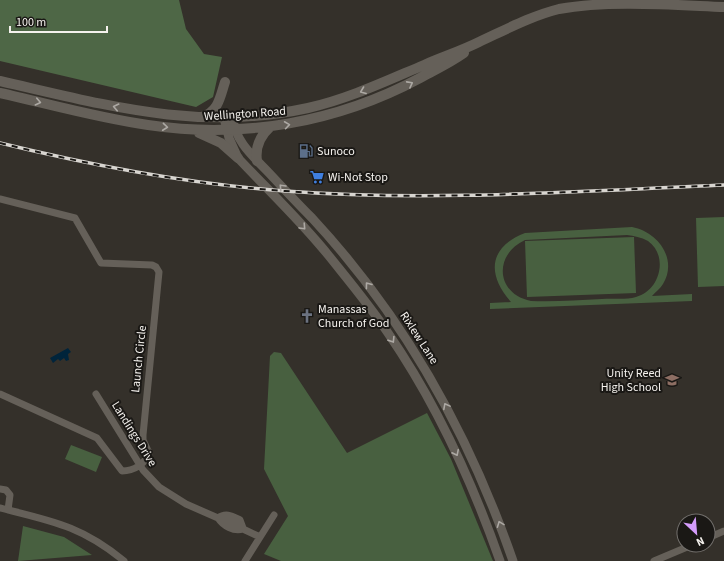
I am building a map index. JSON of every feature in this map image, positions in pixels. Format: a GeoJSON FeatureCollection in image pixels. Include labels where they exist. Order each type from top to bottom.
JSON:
{"type":"FeatureCollection","features":[{"type":"Feature","properties":{"kind":"main road","name":"Wellington Road"},"geometry":{"type":"LineString","coordinates":[[0,81],[131,110],[199,118],[228,118],[278,113],[336,101],[477,44],[541,15],[579,6],[614,3],[724,7]]}},
{"type":"Feature","properties":{"kind":"main road","name":"Wellington Road"},"geometry":{"type":"LineString","coordinates":[[0,93],[132,123],[184,129],[231,130],[270,127],[323,117],[382,97],[442,67],[477,44]]}},
{"type":"Feature","properties":{"kind":"main road"},"geometry":{"type":"LineString","coordinates":[[199,118],[207,115],[216,107],[224,82]]}},
{"type":"Feature","properties":{"kind":"main road"},"geometry":{"type":"LineString","coordinates":[[257,161],[258,144],[270,127]]}},
{"type":"Feature","properties":{"kind":"main road"},"geometry":{"type":"LineString","coordinates":[[184,129],[211,137],[229,149],[238,158]]}},
{"type":"Feature","properties":{"kind":"street","name":"Rixlew Lane"},"geometry":{"type":"LineString","coordinates":[[228,118],[238,158],[328,254],[388,333],[415,376],[448,436],[479,503],[500,561]]}},
{"type":"Feature","properties":{"kind":"street","name":"Rixlew Lane"},"geometry":{"type":"LineString","coordinates":[[231,130],[246,149],[340,250],[382,303],[417,356],[448,409],[472,458],[513,561]]}},
{"type":"Feature","properties":{"kind":"street","name":"Launch Circle"},"geometry":{"type":"LineString","coordinates":[[0,199],[76,218],[101,263],[152,265],[156,267],[159,272],[143,435],[143,440],[149,453],[147,459],[140,466]]}},
{"type":"Feature","properties":{"kind":"street"},"geometry":{"type":"LineString","coordinates":[[0,394],[97,438],[122,471],[131,470],[140,466]]}},
{"type":"Feature","properties":{"kind":"street","name":"Landings Drive"},"geometry":{"type":"LineString","coordinates":[[96,394],[140,466],[150,479],[167,494],[218,518],[223,524],[236,530],[243,529],[260,537]]}},
{"type":"Feature","properties":{"kind":"street"},"geometry":{"type":"LineString","coordinates":[[0,489],[6,490],[10,495],[8,510]]}},
{"type":"Feature","properties":{"kind":"street"},"geometry":{"type":"LineString","coordinates":[[0,508],[77,529],[98,541],[118,559]]}},
{"type":"Feature","properties":{"kind":"street","name":"Landings Drive"},"geometry":{"type":"LineString","coordinates":[[218,518],[226,514],[240,520],[243,529]]}},
{"type":"Feature","properties":{"kind":"street"},"geometry":{"type":"LineString","coordinates":[[245,561],[274,515]]}},
{"type":"Feature","properties":{"kind":"street"},"geometry":{"type":"LineString","coordinates":[[654,561],[676,552]]}},
{"type":"Feature","properties":{"kind":"green space"},"geometry":{"type":"Polygon","coordinates":[[[0,0],[179,0],[186,29],[204,54],[222,57],[213,97],[196,107],[0,61],[0,0]]]}},
{"type":"Feature","properties":{"kind":"green space"},"geometry":{"type":"Polygon","coordinates":[[[724,217],[724,286],[698,287],[696,218],[724,217]]]}},
{"type":"Feature","properties":{"kind":"green space"},"geometry":{"type":"Polygon","coordinates":[[[632,227],[641,230],[650,234],[657,241],[667,256],[667,275],[663,284],[652,296],[692,294],[692,301],[490,309],[490,303],[511,302],[503,292],[498,282],[495,272],[495,263],[498,254],[504,246],[513,239],[525,233],[632,227]],[[627,235],[525,240],[515,247],[508,255],[504,264],[503,274],[505,283],[511,291],[519,297],[531,301],[624,299],[636,297],[651,288],[656,281],[660,264],[654,247],[648,241],[627,235]]]}},
{"type":"Feature","properties":{"kind":"green space"},"geometry":{"type":"Polygon","coordinates":[[[634,237],[636,293],[527,297],[525,241],[634,237]]]}},
{"type":"Feature","properties":{"kind":"green space"},"geometry":{"type":"Polygon","coordinates":[[[274,352],[281,353],[347,453],[427,413],[451,459],[493,561],[281,561],[264,554],[288,516],[264,469],[270,356],[274,352]]]}},
{"type":"Feature","properties":{"kind":"green space"},"geometry":{"type":"Polygon","coordinates":[[[71,445],[102,457],[96,472],[65,459],[71,445]]]}},
{"type":"Feature","properties":{"kind":"green space"},"geometry":{"type":"Polygon","coordinates":[[[23,526],[64,537],[92,555],[18,561],[23,526]]]}},
{"type":"Feature","properties":{"kind":"water"},"geometry":{"type":"Polygon","coordinates":[[[68,348],[71,352],[68,354],[69,360],[66,361],[64,358],[60,361],[58,359],[53,363],[50,358],[68,348]]]}},
{"type":"Feature","properties":{"kind":"railway"},"geometry":{"type":"LineString","coordinates":[[0,143],[141,173],[213,184],[285,191],[395,196],[450,196],[724,185]]}},
{"type":"Feature","properties":{"kind":"place","name":"Sunoco"},"geometry":{"type":"Point","coordinates":[306,151]}},
{"type":"Feature","properties":{"kind":"place","name":"Wi-Not Stop"},"geometry":{"type":"Point","coordinates":[317,177]}},
{"type":"Feature","properties":{"kind":"place","name":"Manassas Church of God"},"geometry":{"type":"Point","coordinates":[307,316]}},
{"type":"Feature","properties":{"kind":"place","name":"Unity Reed High School"},"geometry":{"type":"Point","coordinates":[672,380]}}]}
